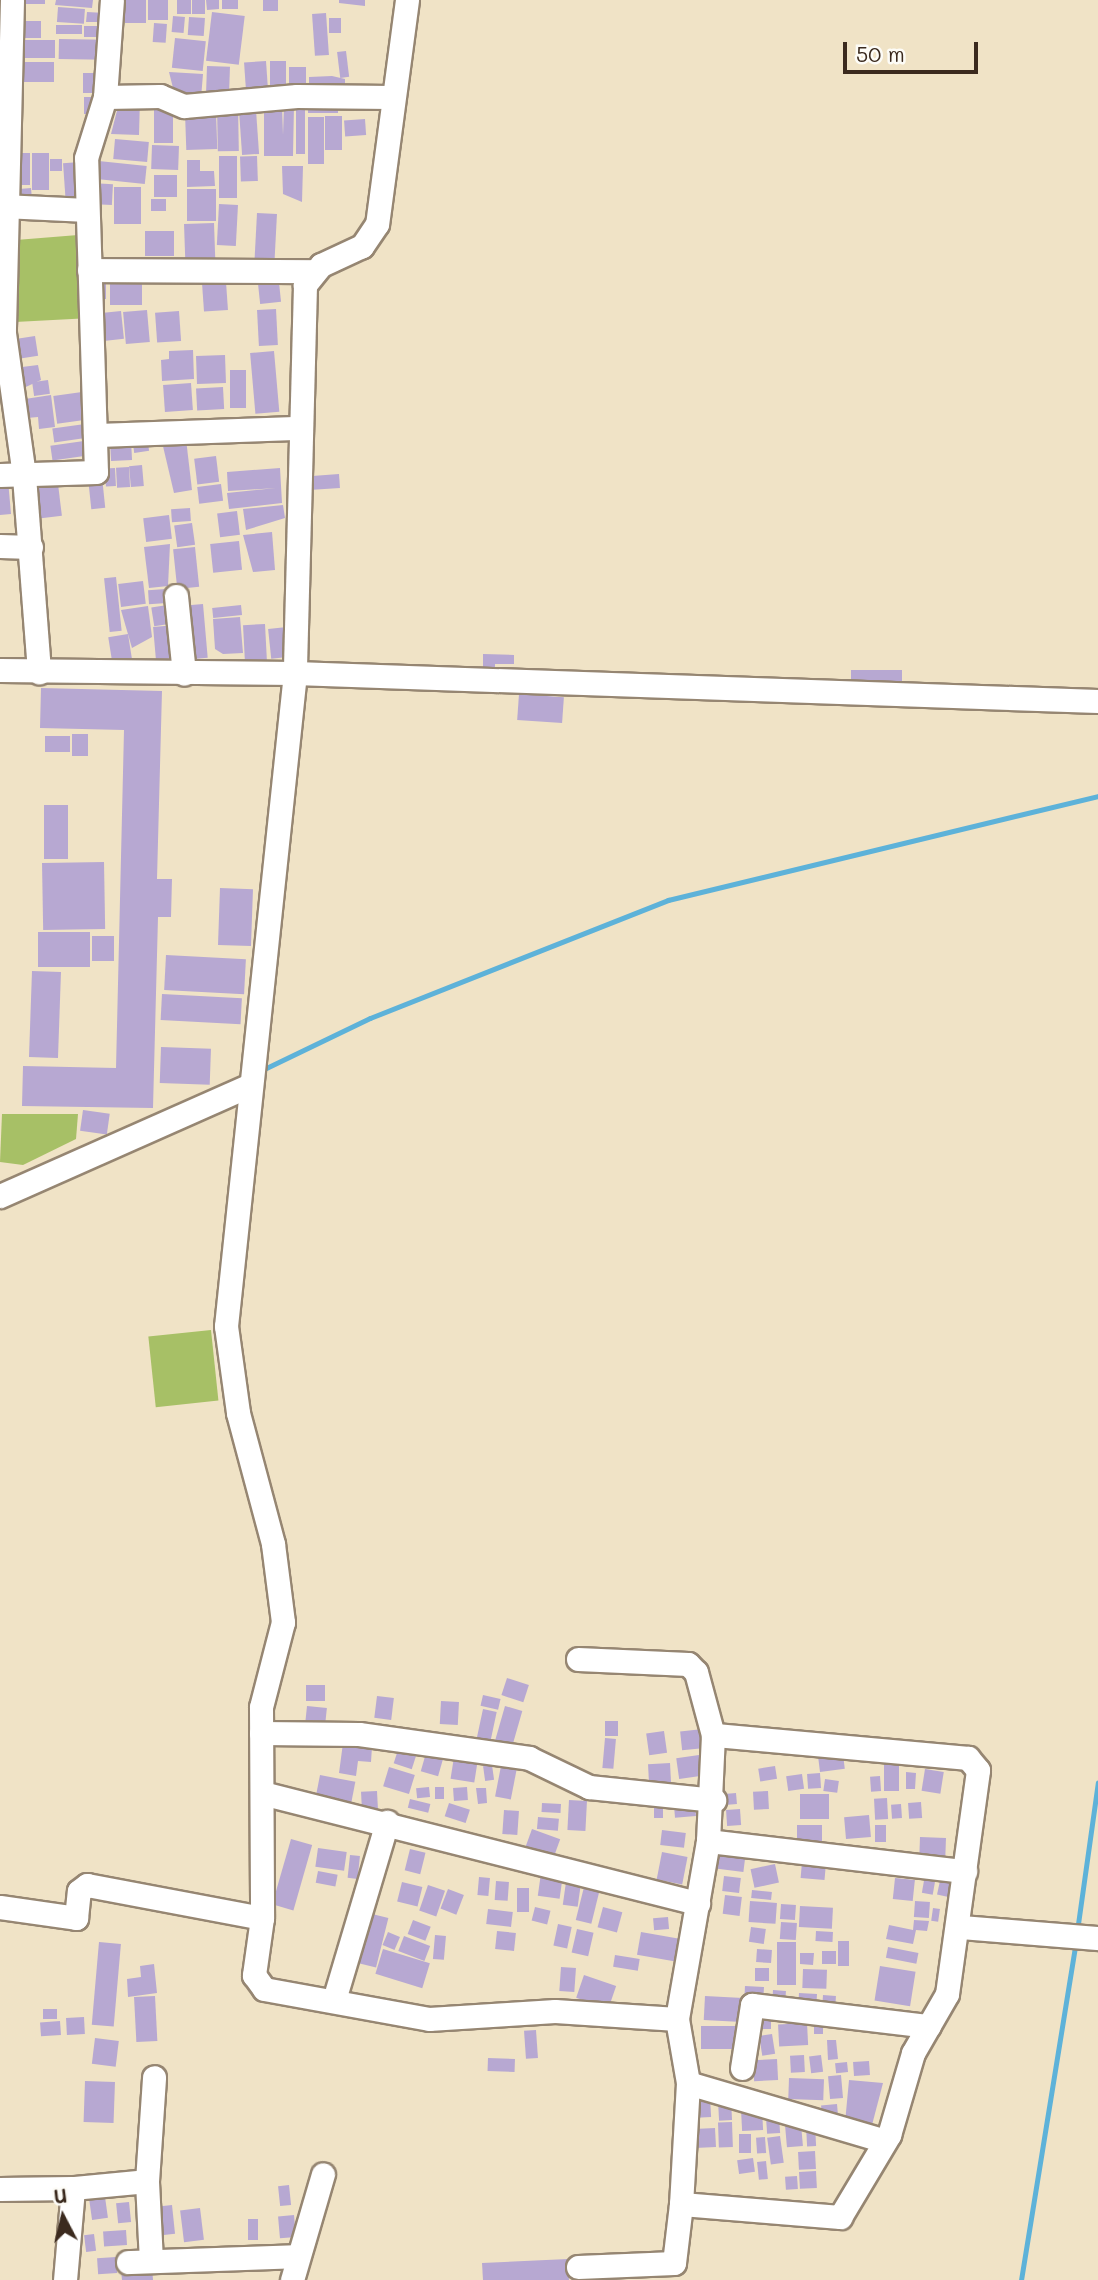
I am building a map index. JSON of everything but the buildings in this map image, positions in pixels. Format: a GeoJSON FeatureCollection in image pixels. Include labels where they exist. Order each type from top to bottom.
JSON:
{"type":"FeatureCollection","features":[{"type":"Feature","properties":{"kind":"street"},"geometry":{"type":"LineString","coordinates":[[12,0],[3,84],[2,333],[24,476],[39,672]]}},
{"type":"Feature","properties":{"kind":"street"},"geometry":{"type":"LineString","coordinates":[[0,475],[93,475],[95,435],[86,158],[105,97],[112,0]]}},
{"type":"Feature","properties":{"kind":"street"},"geometry":{"type":"LineString","coordinates":[[89,270],[312,271],[371,237],[407,0]]}},
{"type":"Feature","properties":{"kind":"street"},"geometry":{"type":"LineString","coordinates":[[105,97],[160,96],[184,106],[297,96],[391,97]]}},
{"type":"Feature","properties":{"kind":"street"},"geometry":{"type":"LineString","coordinates":[[4,206],[86,211]]}},
{"type":"Feature","properties":{"kind":"street"},"geometry":{"type":"LineString","coordinates":[[312,271],[304,285],[297,428],[295,673],[226,1326],[238,1412],[257,1467],[283,1622],[261,1707],[262,1918],[258,1984],[429,2019],[555,2011],[677,2019]]}},
{"type":"Feature","properties":{"kind":"street"},"geometry":{"type":"LineString","coordinates":[[95,435],[297,428]]}},
{"type":"Feature","properties":{"kind":"street"},"geometry":{"type":"LineString","coordinates":[[0,546],[31,547]]}},
{"type":"Feature","properties":{"kind":"street"},"geometry":{"type":"LineString","coordinates":[[176,596],[184,674]]}},
{"type":"Feature","properties":{"kind":"street"},"geometry":{"type":"LineString","coordinates":[[0,670],[184,674],[295,673],[1098,701]]}},
{"type":"Feature","properties":{"kind":"street"},"geometry":{"type":"LineString","coordinates":[[0,1196],[251,1077]]}},
{"type":"Feature","properties":{"kind":"street"},"geometry":{"type":"LineString","coordinates":[[578,1659],[688,1664],[696,1672],[713,1735],[714,1800],[677,2019],[688,2083],[681,2204],[672,2272],[578,2267]]}},
{"type":"Feature","properties":{"kind":"street"},"geometry":{"type":"LineString","coordinates":[[261,1733],[359,1734],[529,1759],[589,1787],[714,1800]]}},
{"type":"Feature","properties":{"kind":"street"},"geometry":{"type":"LineString","coordinates":[[681,2204],[841,2217],[885,2141],[913,2053],[947,1994],[960,1927],[965,1871],[979,1796],[978,1770],[968,1758],[713,1735]]}},
{"type":"Feature","properties":{"kind":"street"},"geometry":{"type":"LineString","coordinates":[[261,1793],[387,1822],[698,1903]]}},
{"type":"Feature","properties":{"kind":"street"},"geometry":{"type":"LineString","coordinates":[[334,2000],[387,1822]]}},
{"type":"Feature","properties":{"kind":"street"},"geometry":{"type":"LineString","coordinates":[[709,1840],[965,1871]]}},
{"type":"Feature","properties":{"kind":"street"},"geometry":{"type":"LineString","coordinates":[[0,1907],[76,1918],[79,1891],[87,1885],[262,1918]]}},
{"type":"Feature","properties":{"kind":"street"},"geometry":{"type":"LineString","coordinates":[[960,1927],[1098,1938]]}},
{"type":"Feature","properties":{"kind":"street"},"geometry":{"type":"LineString","coordinates":[[742,2068],[751,2006],[929,2026]]}},
{"type":"Feature","properties":{"kind":"street"},"geometry":{"type":"LineString","coordinates":[[154,2077],[147,2180],[163,2267]]}},
{"type":"Feature","properties":{"kind":"street"},"geometry":{"type":"LineString","coordinates":[[688,2083],[885,2141]]}},
{"type":"Feature","properties":{"kind":"street"},"geometry":{"type":"LineString","coordinates":[[292,2280],[323,2174]]}},
{"type":"Feature","properties":{"kind":"street"},"geometry":{"type":"LineString","coordinates":[[0,2189],[73,2188],[147,2180]]}},
{"type":"Feature","properties":{"kind":"street"},"geometry":{"type":"LineString","coordinates":[[65,2280],[73,2188]]}},
{"type":"Feature","properties":{"kind":"street"},"geometry":{"type":"LineString","coordinates":[[128,2262],[163,2267],[297,2256]]}},
{"type":"Feature","properties":{"kind":"green space"},"geometry":{"type":"Polygon","coordinates":[[[78,235],[91,318],[15,322],[16,240],[78,235]]]}},
{"type":"Feature","properties":{"kind":"green space"},"geometry":{"type":"Polygon","coordinates":[[[2,1114],[78,1114],[76,1139],[23,1165],[0,1162],[2,1114]]]}},
{"type":"Feature","properties":{"kind":"green space"},"geometry":{"type":"Polygon","coordinates":[[[211,1330],[218,1401],[156,1407],[148,1337],[211,1330]]]}},
{"type":"Feature","properties":{"kind":"waterway"},"geometry":{"type":"LineString","coordinates":[[260,1071],[370,1018],[668,900],[1098,796]]}},
{"type":"Feature","properties":{"kind":"waterway"},"geometry":{"type":"LineString","coordinates":[[1077,1931],[1098,1782]]}},
{"type":"Feature","properties":{"kind":"waterway"},"geometry":{"type":"LineString","coordinates":[[1021,2280],[1076,1941]]}}]}
